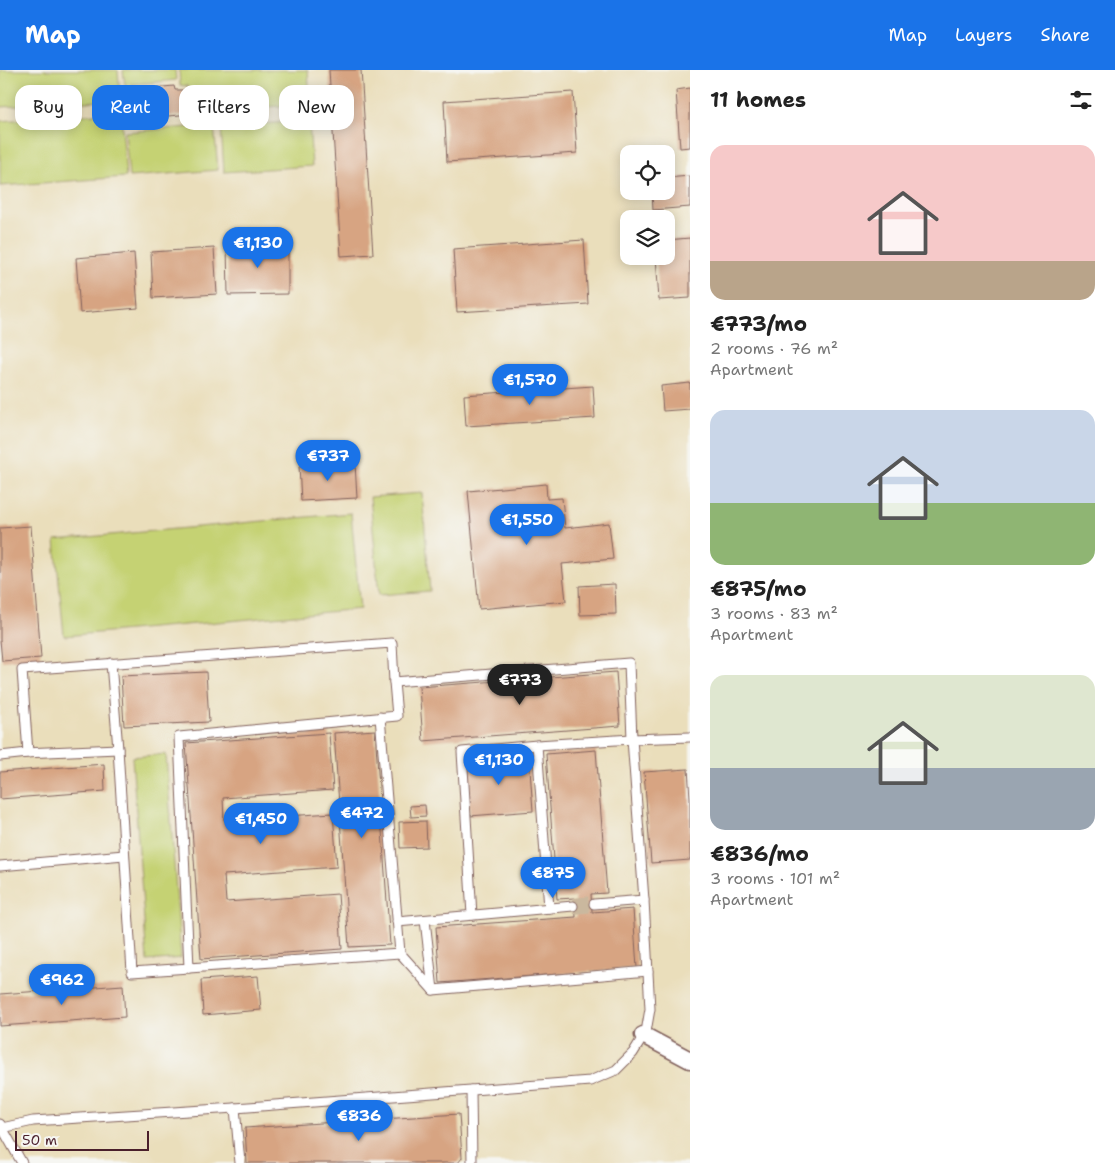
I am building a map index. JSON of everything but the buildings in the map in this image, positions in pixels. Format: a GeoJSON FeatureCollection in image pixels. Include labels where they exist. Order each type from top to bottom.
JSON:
{"type":"FeatureCollection","features":[{"type":"Feature","properties":{"kind":"street"},"geometry":{"type":"LineString","coordinates":[[644,1035],[690,1060]]}},
{"type":"Feature","properties":{"kind":"lane"},"geometry":{"type":"LineString","coordinates":[[24,753],[28,753],[22,670],[392,643],[397,716],[179,738],[189,968]]}},
{"type":"Feature","properties":{"kind":"lane"},"geometry":{"type":"LineString","coordinates":[[111,663],[132,972],[400,954]]}},
{"type":"Feature","properties":{"kind":"lane"},"geometry":{"type":"LineString","coordinates":[[22,1163],[1,1125],[33,1121],[235,1108],[590,1081],[616,1070],[633,1053],[646,1032],[650,1009],[632,739],[629,663],[394,682]]}},
{"type":"Feature","properties":{"kind":"lane"},"geometry":{"type":"LineString","coordinates":[[380,717],[400,954],[433,990]]}},
{"type":"Feature","properties":{"kind":"lane"},"geometry":{"type":"LineString","coordinates":[[472,915],[462,752],[537,745],[690,737]]}},
{"type":"Feature","properties":{"kind":"lane"},"geometry":{"type":"LineString","coordinates":[[537,745],[548,908]]}},
{"type":"Feature","properties":{"kind":"lane"},"geometry":{"type":"LineString","coordinates":[[0,756],[24,753],[118,749]]}},
{"type":"Feature","properties":{"kind":"lane"},"geometry":{"type":"LineString","coordinates":[[0,866],[124,855]]}},
{"type":"Feature","properties":{"kind":"lane"},"geometry":{"type":"LineString","coordinates":[[594,904],[644,900]]}},
{"type":"Feature","properties":{"kind":"lane"},"geometry":{"type":"LineString","coordinates":[[397,922],[573,906]]}},
{"type":"Feature","properties":{"kind":"lane"},"geometry":{"type":"LineString","coordinates":[[425,920],[433,990]]}},
{"type":"Feature","properties":{"kind":"lane"},"geometry":{"type":"LineString","coordinates":[[433,990],[648,972]]}},
{"type":"Feature","properties":{"kind":"lane"},"geometry":{"type":"LineString","coordinates":[[471,1090],[472,1163]]}},
{"type":"Feature","properties":{"kind":"lane"},"geometry":{"type":"LineString","coordinates":[[235,1108],[240,1163]]}},
{"type":"Feature","properties":{"kind":"green space"},"geometry":{"type":"Polygon","coordinates":[[[0,70],[118,70],[119,85],[92,85],[92,102],[82,102],[82,85],[15,85],[15,106],[0,107],[0,70]]]}},
{"type":"Feature","properties":{"kind":"green space"},"geometry":{"type":"Polygon","coordinates":[[[123,70],[175,70],[176,80],[125,85],[123,70]]]}},
{"type":"Feature","properties":{"kind":"green space"},"geometry":{"type":"Polygon","coordinates":[[[179,70],[308,70],[309,85],[279,85],[279,106],[269,107],[269,85],[180,85],[179,70]]]}},
{"type":"Feature","properties":{"kind":"green space"},"geometry":{"type":"Polygon","coordinates":[[[92,114],[92,130],[122,130],[126,177],[0,186],[0,121],[15,120],[15,130],[82,130],[82,115],[92,114]]]}},
{"type":"Feature","properties":{"kind":"green space"},"geometry":{"type":"Polygon","coordinates":[[[269,123],[279,123],[279,130],[310,130],[312,166],[224,172],[221,130],[269,130],[269,123]]]}},
{"type":"Feature","properties":{"kind":"green space"},"geometry":{"type":"Polygon","coordinates":[[[169,129],[214,130],[218,170],[129,177],[125,132],[169,129]]]}},
{"type":"Feature","properties":{"kind":"green space"},"geometry":{"type":"Polygon","coordinates":[[[422,493],[430,591],[379,595],[370,497],[422,493]]]}},
{"type":"Feature","properties":{"kind":"green space"},"geometry":{"type":"Polygon","coordinates":[[[351,513],[360,609],[64,636],[55,540],[351,513]]]}},
{"type":"Feature","properties":{"kind":"green space"},"geometry":{"type":"Polygon","coordinates":[[[166,754],[181,958],[147,961],[132,757],[166,754]]]}},
{"type":"Feature","properties":{"kind":"tunnel"},"geometry":{"type":"LineString","coordinates":[[573,906],[594,904]]}}]}
